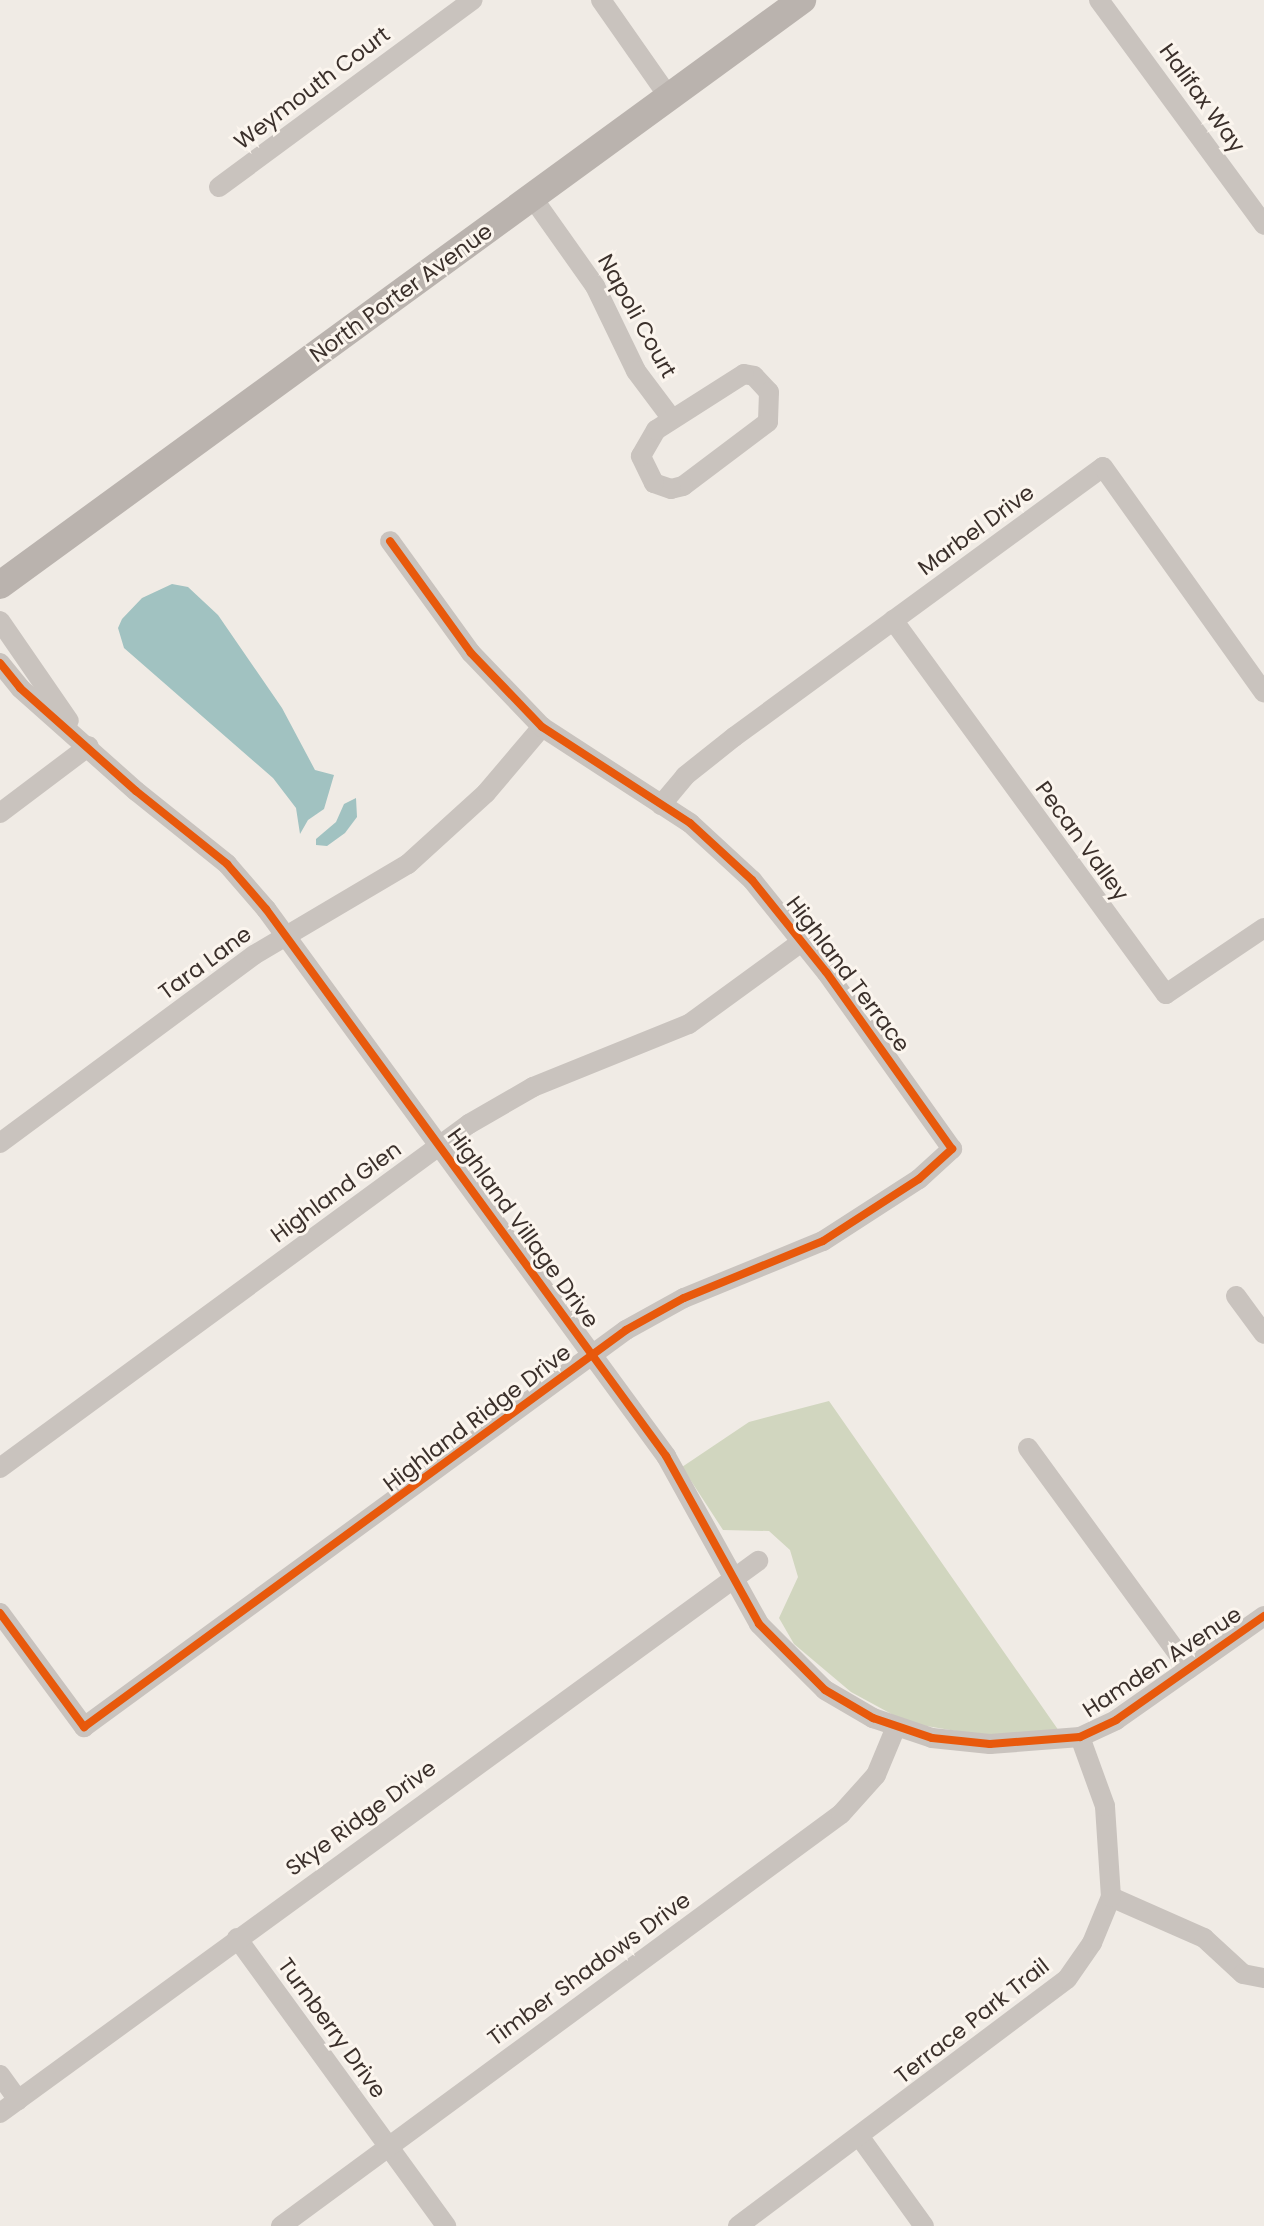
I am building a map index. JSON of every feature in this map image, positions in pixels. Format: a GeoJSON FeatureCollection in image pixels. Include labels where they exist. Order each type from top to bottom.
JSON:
{"type":"FeatureCollection","features":[{"type":"Feature","properties":{"kind":"main road","name":"North Porter Avenue"},"geometry":{"type":"LineString","coordinates":[[0,585],[802,0]]}},
{"type":"Feature","properties":{"kind":"street","name":"Weymouth Court"},"geometry":{"type":"LineString","coordinates":[[219,187],[473,0]]}},
{"type":"Feature","properties":{"kind":"street"},"geometry":{"type":"LineString","coordinates":[[601,0],[669,97]]}},
{"type":"Feature","properties":{"kind":"street","name":"Halifax Way"},"geometry":{"type":"LineString","coordinates":[[1108,3],[1262,219]]}},
{"type":"Feature","properties":{"kind":"street","name":"Napoli Court"},"geometry":{"type":"LineString","coordinates":[[532,197],[595,286],[636,371],[672,419]]}},
{"type":"Feature","properties":{"kind":"street"},"geometry":{"type":"LineString","coordinates":[[744,374],[763,383],[772,401],[768,422],[760,432],[693,481],[671,489],[654,483],[641,456],[656,430],[672,419],[744,374]]}},
{"type":"Feature","properties":{"kind":"street","name":"Marbel Drive"},"geometry":{"type":"LineString","coordinates":[[661,805],[703,761],[1103,467],[1264,693]]}},
{"type":"Feature","properties":{"kind":"street","name":"Highland Terrace"},"geometry":{"type":"LineString","coordinates":[[390,541],[471,653],[542,727],[661,805],[724,852],[803,941],[952,1149]]}},
{"type":"Feature","properties":{"kind":"street","name":"Pecan Valley"},"geometry":{"type":"LineString","coordinates":[[893,620],[1166,994],[1264,928]]}},
{"type":"Feature","properties":{"kind":"street","name":"Highland Village Drive"},"geometry":{"type":"LineString","coordinates":[[0,621],[84,742]]}},
{"type":"Feature","properties":{"kind":"street","name":"Highland Village Drive"},"geometry":{"type":"LineString","coordinates":[[0,663],[20,688],[227,864],[285,935],[682,1480],[759,1624],[803,1672],[851,1708],[932,1738],[990,1744],[1080,1737]]}},
{"type":"Feature","properties":{"kind":"street","name":"Tara Lane"},"geometry":{"type":"LineString","coordinates":[[0,1143],[285,935],[408,864],[486,793],[542,727]]}},
{"type":"Feature","properties":{"kind":"street"},"geometry":{"type":"LineString","coordinates":[[0,813],[84,742]]}},
{"type":"Feature","properties":{"kind":"street","name":"Highland Glen"},"geometry":{"type":"LineString","coordinates":[[0,1468],[440,1146],[533,1087],[689,1024],[803,941]]}},
{"type":"Feature","properties":{"kind":"street","name":"Highland Ridge Drive"},"geometry":{"type":"LineString","coordinates":[[0,1613],[84,1727],[592,1354],[684,1298],[823,1241],[919,1179],[952,1149]]}},
{"type":"Feature","properties":{"kind":"street"},"geometry":{"type":"LineString","coordinates":[[1236,1296],[1264,1334]]}},
{"type":"Feature","properties":{"kind":"street"},"geometry":{"type":"LineString","coordinates":[[1028,1448],[1189,1669]]}},
{"type":"Feature","properties":{"kind":"street"},"geometry":{"type":"LineString","coordinates":[[734,1577],[758,1561]]}},
{"type":"Feature","properties":{"kind":"street","name":"Skye Ridge Drive"},"geometry":{"type":"LineString","coordinates":[[0,2113],[734,1577]]}},
{"type":"Feature","properties":{"kind":"street","name":"Hamden Avenue"},"geometry":{"type":"LineString","coordinates":[[1080,1737],[1116,1720],[1264,1616]]}},
{"type":"Feature","properties":{"kind":"street","name":"Timber Shadows Drive"},"geometry":{"type":"LineString","coordinates":[[281,2226],[841,1814],[876,1775],[896,1727]]}},
{"type":"Feature","properties":{"kind":"street","name":"Terrace Park Trail"},"geometry":{"type":"LineString","coordinates":[[738,2226],[1067,1979],[1092,1943],[1111,1897],[1105,1806],[1080,1737]]}},
{"type":"Feature","properties":{"kind":"street"},"geometry":{"type":"LineString","coordinates":[[1111,1897],[1204,1938],[1243,1974],[1264,1978]]}},
{"type":"Feature","properties":{"kind":"street","name":"Turnberry Drive"},"geometry":{"type":"LineString","coordinates":[[237,1938],[446,2226]]}},
{"type":"Feature","properties":{"kind":"street"},"geometry":{"type":"LineString","coordinates":[[0,2075],[18,2100]]}},
{"type":"Feature","properties":{"kind":"street"},"geometry":{"type":"LineString","coordinates":[[859,2136],[924,2226]]}},
{"type":"Feature","properties":{"kind":"green space"},"geometry":{"type":"Polygon","coordinates":[[[829,1401],[1059,1731],[981,1735],[908,1723],[851,1692],[794,1644],[779,1618],[798,1577],[790,1550],[769,1531],[723,1530],[682,1467],[749,1422],[829,1401]]]}},
{"type":"Feature","properties":{"kind":"water"},"geometry":{"type":"Polygon","coordinates":[[[172,584],[188,587],[218,615],[282,708],[315,770],[334,775],[324,809],[308,820],[300,834],[296,808],[273,778],[124,648],[118,628],[122,619],[142,598],[172,584]]]}},
{"type":"Feature","properties":{"kind":"water"},"geometry":{"type":"Polygon","coordinates":[[[356,798],[357,817],[345,833],[327,846],[316,845],[316,839],[336,822],[344,804],[356,798]]]}},
{"type":"Feature","properties":{"kind":"cycle path"},"geometry":{"type":"LineString","coordinates":[[0,1613],[84,1727],[626,1330],[684,1298],[823,1241],[919,1179],[952,1149],[826,972],[752,880],[690,823],[542,727],[471,653],[390,541]]}},
{"type":"Feature","properties":{"kind":"cycle path"},"geometry":{"type":"LineString","coordinates":[[0,663],[20,688],[136,791],[227,864],[266,909],[666,1456],[759,1624],[825,1690],[873,1718],[932,1738],[990,1744],[1080,1737],[1116,1720],[1264,1616]]}}]}
